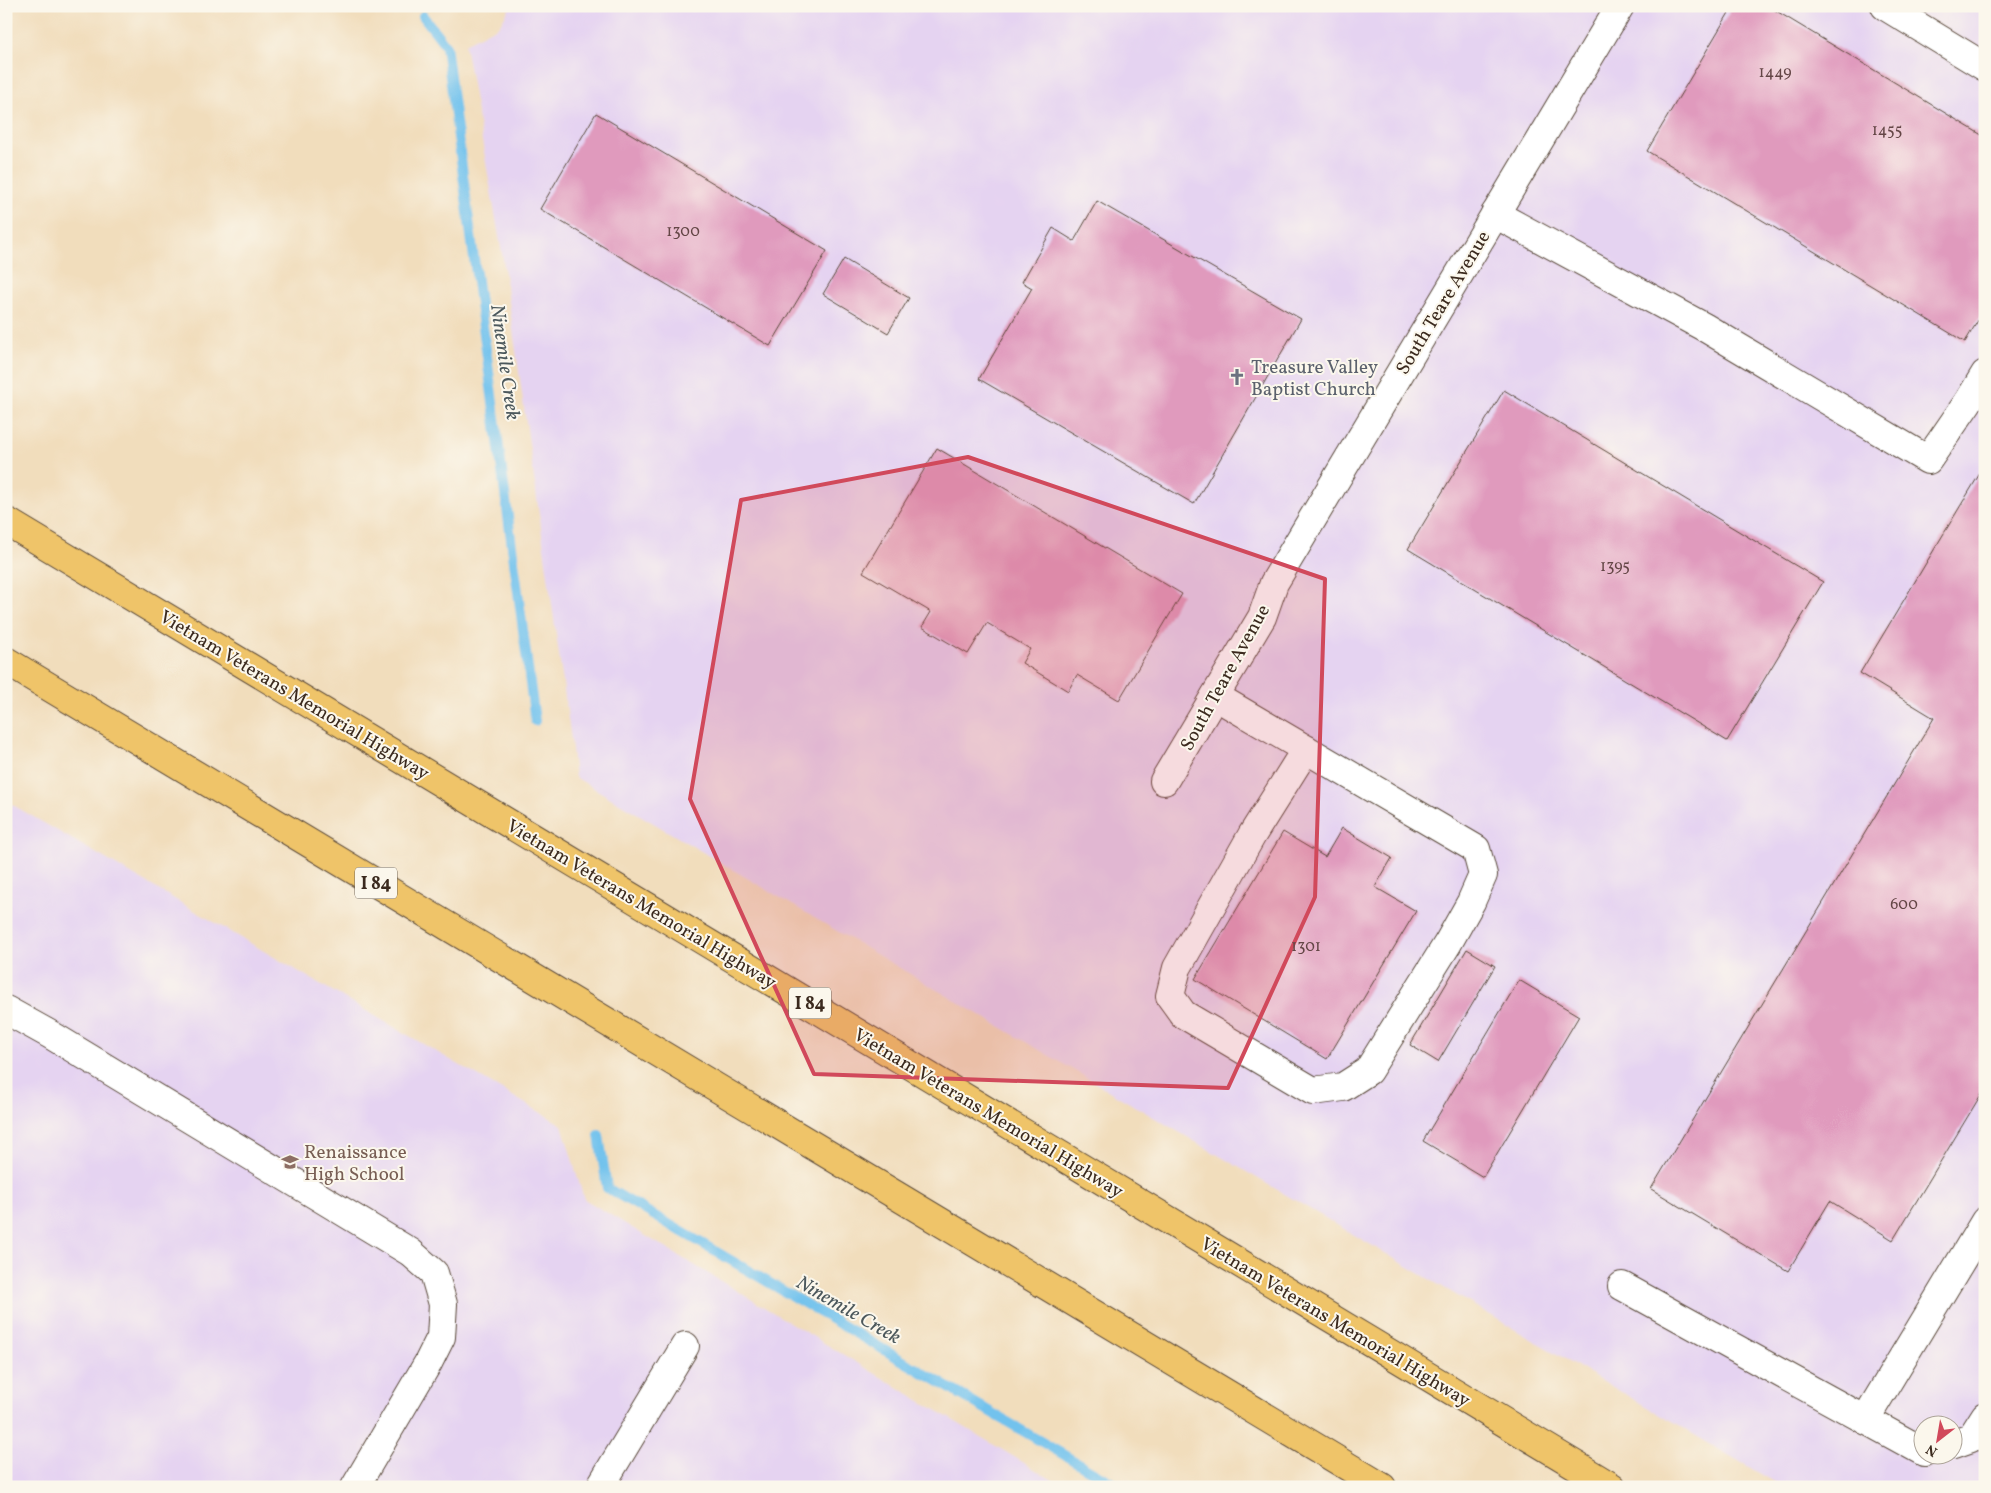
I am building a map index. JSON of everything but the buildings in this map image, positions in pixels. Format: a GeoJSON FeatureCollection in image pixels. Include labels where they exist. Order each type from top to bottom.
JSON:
{"type":"FeatureCollection","features":[{"type":"Feature","properties":{"kind":"highway","name":"Vietnam Veterans Memorial Highway"},"geometry":{"type":"LineString","coordinates":[[6,521],[1612,1487]]}},
{"type":"Feature","properties":{"kind":"highway","name":"I 84"},"geometry":{"type":"LineString","coordinates":[[6,661],[1382,1487]]}},
{"type":"Feature","properties":{"kind":"street","name":"South Teare Avenue"},"geometry":{"type":"LineString","coordinates":[[1164,782],[1262,617],[1274,583],[1620,6]]}},
{"type":"Feature","properties":{"kind":"street"},"geometry":{"type":"LineString","coordinates":[[1886,6],[1985,67]]}},
{"type":"Feature","properties":{"kind":"street"},"geometry":{"type":"LineString","coordinates":[[1495,214],[1704,327],[1928,460],[1985,374]]}},
{"type":"Feature","properties":{"kind":"street"},"geometry":{"type":"LineString","coordinates":[[1215,696],[1476,849],[1483,875],[1471,902],[1448,943],[1368,1071],[1342,1087],[1313,1091],[1183,1014],[1170,996],[1177,968],[1252,835],[1306,750]]}},
{"type":"Feature","properties":{"kind":"street"},"geometry":{"type":"LineString","coordinates":[[6,1010],[51,1035],[410,1252],[434,1273],[443,1304],[441,1337],[428,1363],[355,1487]]}},
{"type":"Feature","properties":{"kind":"street"},"geometry":{"type":"LineString","coordinates":[[1865,1420],[1985,1221]]}},
{"type":"Feature","properties":{"kind":"street"},"geometry":{"type":"LineString","coordinates":[[1622,1286],[1914,1447]]}},
{"type":"Feature","properties":{"kind":"street"},"geometry":{"type":"LineString","coordinates":[[600,1487],[685,1346]]}},
{"type":"Feature","properties":{"kind":"street"},"geometry":{"type":"LineString","coordinates":[[1964,1440],[1971,1438],[1985,1416]]}},
{"type":"Feature","properties":{"kind":"highlighted area"},"geometry":{"type":"Polygon","coordinates":[[[968,457],[1325,579],[1315,897],[1228,1088],[814,1074],[690,799],[741,500],[968,457]]]}},
{"type":"Feature","properties":{"kind":"shaded area"},"geometry":{"type":"Polygon","coordinates":[[[511,6],[1985,6],[1985,1487],[1783,1487],[575,777],[503,259],[465,44],[499,26],[511,6]]]}},
{"type":"Feature","properties":{"kind":"shaded area","name":"Renaissance High School"},"geometry":{"type":"Polygon","coordinates":[[[6,801],[562,1125],[584,1199],[1064,1487],[6,1487],[6,801]]]}},
{"type":"Feature","properties":{"kind":"waterway","name":"Ninemile Creek"},"geometry":{"type":"LineString","coordinates":[[423,16],[446,46],[535,721]]}},
{"type":"Feature","properties":{"kind":"waterway","name":"Ninemile Creek"},"geometry":{"type":"LineString","coordinates":[[599,1135],[607,1188],[1119,1487]]}},
{"type":"Feature","properties":{"kind":"place","name":"Treasure Valley Baptist Church"},"geometry":{"type":"Point","coordinates":[1237,377]}},
{"type":"Feature","properties":{"kind":"place","name":"Renaissance High School"},"geometry":{"type":"Point","coordinates":[290,1162]}}]}
